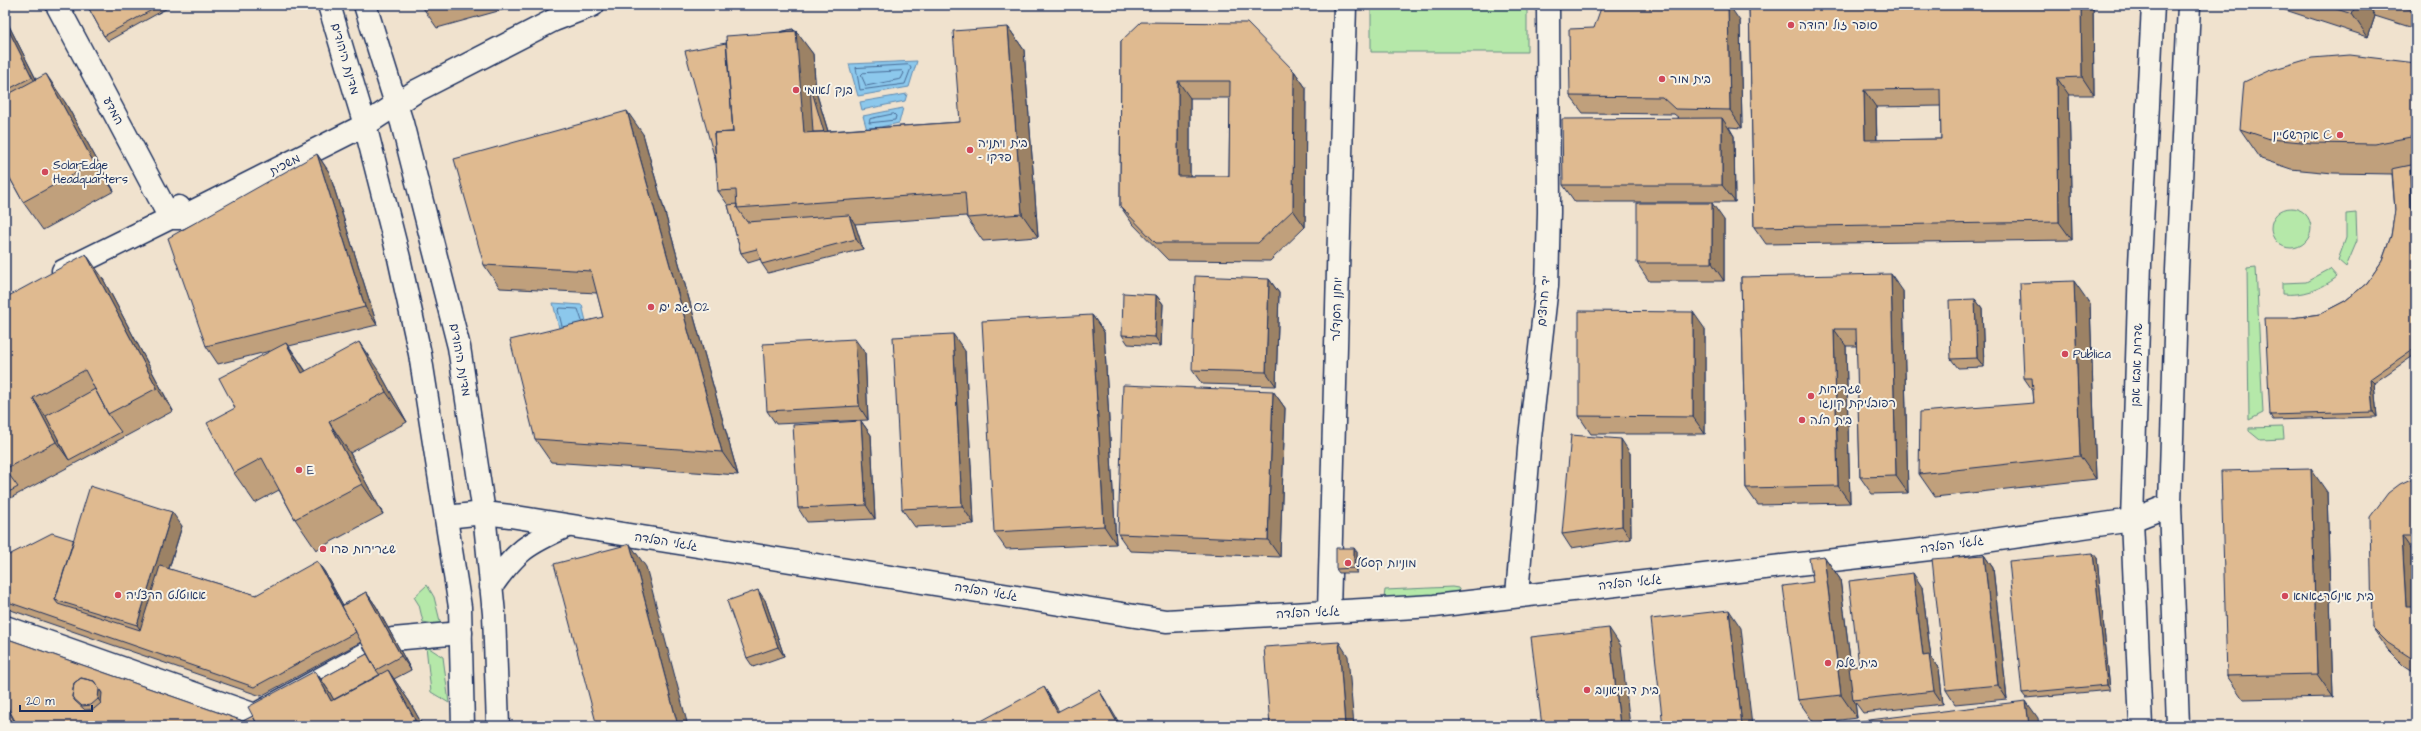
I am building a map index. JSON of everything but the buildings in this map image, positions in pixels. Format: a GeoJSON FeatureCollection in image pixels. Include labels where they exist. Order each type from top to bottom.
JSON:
{"type":"FeatureCollection","features":[{"type":"Feature","properties":{"kind":"street","name":"המדע"},"geometry":{"type":"LineString","coordinates":[[57,5],[170,218]]}},
{"type":"Feature","properties":{"kind":"street","name":"מדינת היהודים"},"geometry":{"type":"LineString","coordinates":[[330,5],[363,120],[399,258],[420,354],[460,607],[463,726]]}},
{"type":"Feature","properties":{"kind":"street","name":"מדינת היהודים"},"geometry":{"type":"LineString","coordinates":[[365,5],[396,102],[459,347],[484,513],[494,614],[498,726]]}},
{"type":"Feature","properties":{"kind":"street","name":"משכית"},"geometry":{"type":"LineString","coordinates":[[48,279],[170,218],[180,218],[396,102],[554,20],[592,5]]}},
{"type":"Feature","properties":{"kind":"street","name":"יוחנן הסנדלר"},"geometry":{"type":"LineString","coordinates":[[1329,612],[1345,5]]}},
{"type":"Feature","properties":{"kind":"street","name":"יד חרוצים"},"geometry":{"type":"LineString","coordinates":[[1517,595],[1530,437],[1547,286],[1549,212],[1548,5]]}},
{"type":"Feature","properties":{"kind":"street","name":"שדרות אבא אבן"},"geometry":{"type":"LineString","coordinates":[[2144,725],[2132,520],[2140,264],[2153,5]]}},
{"type":"Feature","properties":{"kind":"street"},"geometry":{"type":"LineString","coordinates":[[2178,726],[2170,505],[2177,270],[2189,5]]}},
{"type":"Feature","properties":{"kind":"street","name":"גלגלי הפלדה"},"geometry":{"type":"LineString","coordinates":[[446,517],[484,513],[1166,621],[1434,606],[1517,595],[1930,549],[2132,520],[2170,505]]}},
{"type":"Feature","properties":{"kind":"street"},"geometry":{"type":"LineString","coordinates":[[491,587],[507,564],[522,549],[567,526]]}},
{"type":"Feature","properties":{"kind":"street"},"geometry":{"type":"LineString","coordinates":[[5,627],[255,715],[394,639],[461,633]]}},
{"type":"Feature","properties":{"kind":"shaded area"},"geometry":{"type":"Polygon","coordinates":[[[5,5],[2416,5],[2416,726],[5,726],[5,5]]]}},
{"type":"Feature","properties":{"kind":"green space"},"geometry":{"type":"Polygon","coordinates":[[[1371,5],[1527,5],[1527,52],[1371,52],[1371,5]]]}},
{"type":"Feature","properties":{"kind":"green space"},"geometry":{"type":"Polygon","coordinates":[[[2295,208],[2302,211],[2308,217],[2311,228],[2310,236],[2302,245],[2295,248],[2287,248],[2280,245],[2272,236],[2271,224],[2274,217],[2283,209],[2295,208]]]}},
{"type":"Feature","properties":{"kind":"green space"},"geometry":{"type":"Polygon","coordinates":[[[2356,213],[2357,241],[2346,267],[2338,260],[2346,238],[2346,214],[2356,213]]]}},
{"type":"Feature","properties":{"kind":"green space"},"geometry":{"type":"Polygon","coordinates":[[[2256,267],[2263,413],[2249,420],[2247,268],[2256,267]]]}},
{"type":"Feature","properties":{"kind":"green space"},"geometry":{"type":"Polygon","coordinates":[[[2330,269],[2337,277],[2318,289],[2297,294],[2282,294],[2282,283],[2306,282],[2330,269]]]}},
{"type":"Feature","properties":{"kind":"green space"},"geometry":{"type":"Polygon","coordinates":[[[2283,427],[2284,439],[2260,440],[2249,431],[2249,428],[2283,427]]]}},
{"type":"Feature","properties":{"kind":"green space"},"geometry":{"type":"Polygon","coordinates":[[[427,585],[434,597],[441,625],[423,622],[419,605],[414,597],[427,585]]]}},
{"type":"Feature","properties":{"kind":"green space"},"geometry":{"type":"Polygon","coordinates":[[[1458,588],[1460,591],[1457,594],[1384,598],[1385,590],[1458,588]]]}},
{"type":"Feature","properties":{"kind":"green space"},"geometry":{"type":"Polygon","coordinates":[[[426,646],[443,657],[449,703],[431,692],[426,646]]]}},
{"type":"Feature","properties":{"kind":"water"},"geometry":{"type":"Polygon","coordinates":[[[917,61],[909,87],[858,96],[849,64],[917,61]]]}},
{"type":"Feature","properties":{"kind":"water"},"geometry":{"type":"Polygon","coordinates":[[[907,94],[905,101],[862,110],[860,102],[907,94]]]}},
{"type":"Feature","properties":{"kind":"water"},"geometry":{"type":"Polygon","coordinates":[[[903,108],[899,123],[867,130],[863,116],[903,108]]]}},
{"type":"Feature","properties":{"kind":"water"},"geometry":{"type":"Polygon","coordinates":[[[553,303],[582,305],[587,325],[560,332],[553,303]]]}},
{"type":"Feature","properties":{"kind":"place","name":"סופר זול יהודה"},"geometry":{"type":"Point","coordinates":[1791,25]}},
{"type":"Feature","properties":{"kind":"place","name":"בית מור"},"geometry":{"type":"Point","coordinates":[1662,79]}},
{"type":"Feature","properties":{"kind":"place","name":"בנק לאומי"},"geometry":{"type":"Point","coordinates":[796,90]}},
{"type":"Feature","properties":{"kind":"place","name":"אקרשטיין C"},"geometry":{"type":"Point","coordinates":[2340,135]}},
{"type":"Feature","properties":{"kind":"place","name":"בית ויתניה - פדקו"},"geometry":{"type":"Point","coordinates":[970,150]}},
{"type":"Feature","properties":{"kind":"place","name":"SolarEdge Headquarters"},"geometry":{"type":"Point","coordinates":[45,172]}},
{"type":"Feature","properties":{"kind":"place","name":"גב ים O2"},"geometry":{"type":"Point","coordinates":[651,307]}},
{"type":"Feature","properties":{"kind":"place","name":"Publica"},"geometry":{"type":"Point","coordinates":[2065,354]}},
{"type":"Feature","properties":{"kind":"place","name":"שגרירות רפובליקת קונגו"},"geometry":{"type":"Point","coordinates":[1811,396]}},
{"type":"Feature","properties":{"kind":"place","name":"בית הלה"},"geometry":{"type":"Point","coordinates":[1802,420]}},
{"type":"Feature","properties":{"kind":"place","name":"E"},"geometry":{"type":"Point","coordinates":[299,470]}},
{"type":"Feature","properties":{"kind":"place","name":"שגרירות פרו"},"geometry":{"type":"Point","coordinates":[323,549]}},
{"type":"Feature","properties":{"kind":"place","name":"מוניות קסטל"},"geometry":{"type":"Point","coordinates":[1348,563]}},
{"type":"Feature","properties":{"kind":"place","name":"אאוטלט הרצליה"},"geometry":{"type":"Point","coordinates":[118,595]}},
{"type":"Feature","properties":{"kind":"place","name":"בית אינטרגאמא"},"geometry":{"type":"Point","coordinates":[2285,596]}},
{"type":"Feature","properties":{"kind":"place","name":"בית שלם"},"geometry":{"type":"Point","coordinates":[1828,663]}},
{"type":"Feature","properties":{"kind":"place","name":"בית דרויאנוב"},"geometry":{"type":"Point","coordinates":[1587,690]}}]}
